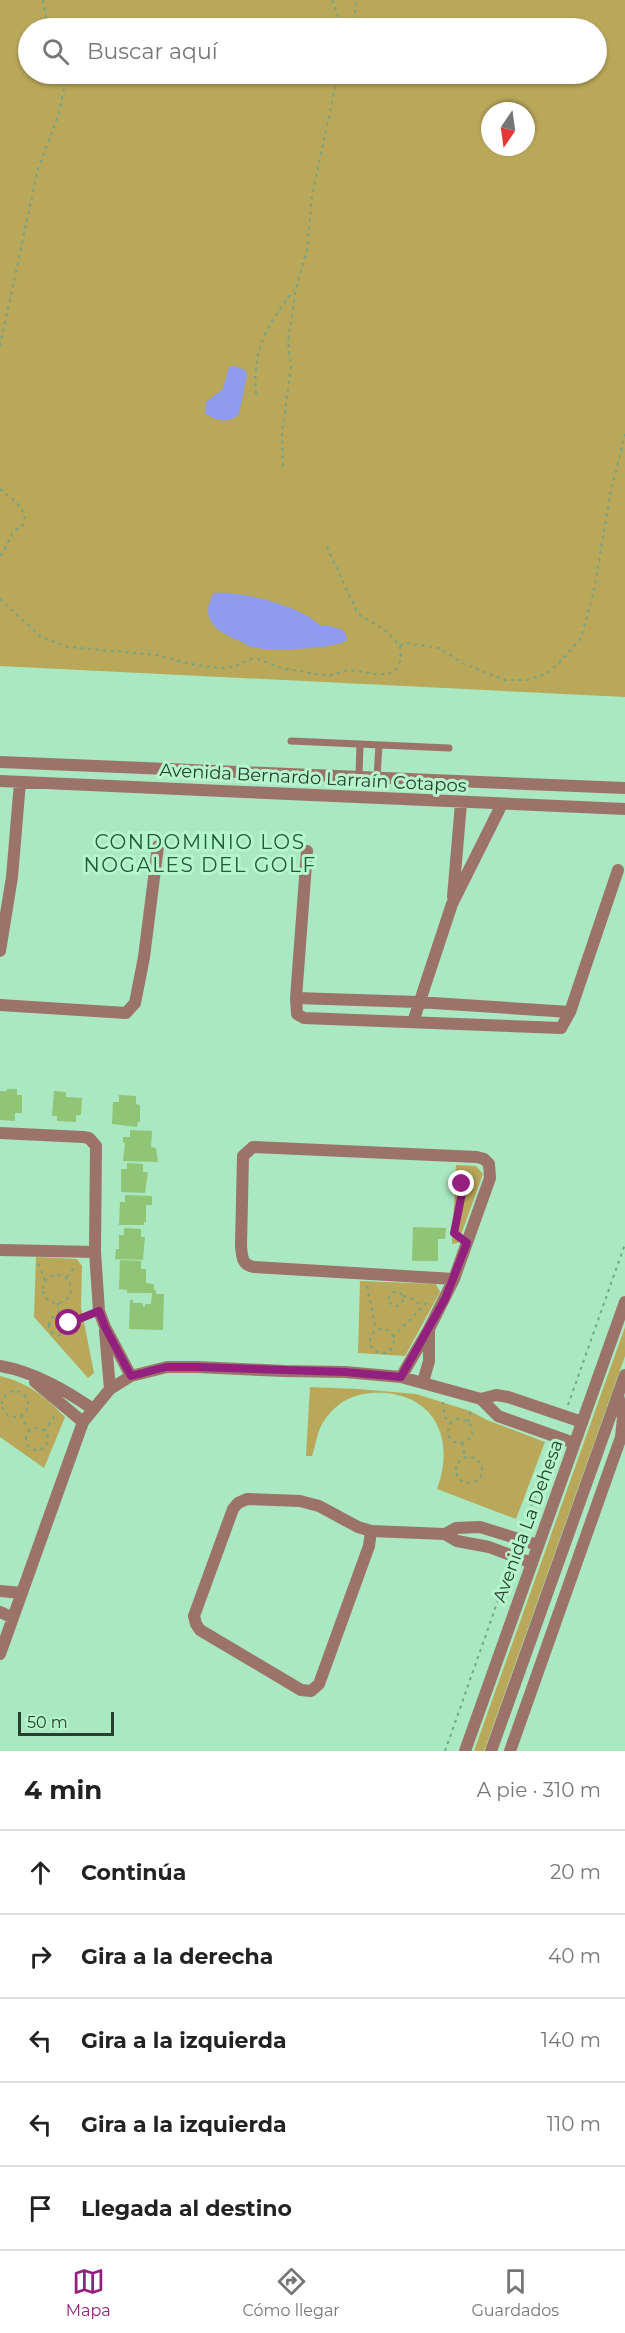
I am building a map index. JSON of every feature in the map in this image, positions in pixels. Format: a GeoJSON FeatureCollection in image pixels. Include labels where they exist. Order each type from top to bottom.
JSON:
{"type":"FeatureCollection","features":[{"type":"Feature","properties":{"kind":"street","name":"Avenida Bernardo Larraín Cotapos"},"geometry":{"type":"LineString","coordinates":[[0,762],[625,789]]}},
{"type":"Feature","properties":{"kind":"street"},"geometry":{"type":"LineString","coordinates":[[267,794],[268,772]]}},
{"type":"Feature","properties":{"kind":"street","name":"Avenida Bernardo Larraín Cotapos"},"geometry":{"type":"LineString","coordinates":[[0,781],[625,809]]}},
{"type":"Feature","properties":{"kind":"street"},"geometry":{"type":"LineString","coordinates":[[0,951],[12,878],[20,782]]}},
{"type":"Feature","properties":{"kind":"street"},"geometry":{"type":"LineString","coordinates":[[594,808],[596,787]]}},
{"type":"Feature","properties":{"kind":"street"},"geometry":{"type":"LineString","coordinates":[[452,904],[460,802]]}},
{"type":"Feature","properties":{"kind":"street"},"geometry":{"type":"LineString","coordinates":[[413,1022],[452,904],[502,804]]}},
{"type":"Feature","properties":{"kind":"street"},"geometry":{"type":"LineString","coordinates":[[0,1005],[130,1011],[135,1003],[144,957],[158,846]]}},
{"type":"Feature","properties":{"kind":"street"},"geometry":{"type":"LineString","coordinates":[[307,851],[296,998],[297,1014],[301,1018],[558,1029],[563,1026],[570,1012],[618,870]]}},
{"type":"Feature","properties":{"kind":"street"},"geometry":{"type":"LineString","coordinates":[[296,998],[418,1002],[570,1012]]}},
{"type":"Feature","properties":{"kind":"street"},"geometry":{"type":"LineString","coordinates":[[0,1133],[83,1137],[94,1142],[96,1146],[95,1252],[99,1311],[131,1376]]}},
{"type":"Feature","properties":{"kind":"street"},"geometry":{"type":"LineString","coordinates":[[401,1377],[454,1279],[491,1173],[489,1164],[480,1158],[254,1147],[246,1152],[242,1160],[241,1246],[242,1258],[246,1264],[254,1267],[454,1279]]}},
{"type":"Feature","properties":{"kind":"street"},"geometry":{"type":"LineString","coordinates":[[0,1250],[95,1252]]}},
{"type":"Feature","properties":{"kind":"street","name":"Avenida La Dehesa"},"geometry":{"type":"LineString","coordinates":[[465,1751],[625,1302]]}},
{"type":"Feature","properties":{"kind":"street"},"geometry":{"type":"LineString","coordinates":[[105,1327],[110,1389]]}},
{"type":"Feature","properties":{"kind":"street"},"geometry":{"type":"LineString","coordinates":[[423,1382],[429,1362],[429,1329]]}},
{"type":"Feature","properties":{"kind":"street"},"geometry":{"type":"LineString","coordinates":[[0,1366],[20,1370],[70,1394],[93,1409]]}},
{"type":"Feature","properties":{"kind":"street"},"geometry":{"type":"LineString","coordinates":[[0,1654],[83,1422],[110,1389],[131,1376],[166,1367],[197,1367],[345,1372],[401,1377],[480,1399],[499,1396],[582,1422]]}},
{"type":"Feature","properties":{"kind":"street"},"geometry":{"type":"LineString","coordinates":[[20,1370],[83,1422]]}},
{"type":"Feature","properties":{"kind":"street"},"geometry":{"type":"LineString","coordinates":[[491,1751],[625,1375]]}},
{"type":"Feature","properties":{"kind":"street"},"geometry":{"type":"LineString","coordinates":[[510,1751],[621,1437],[623,1418],[618,1395]]}},
{"type":"Feature","properties":{"kind":"street"},"geometry":{"type":"LineString","coordinates":[[480,1399],[495,1414],[574,1443]]}},
{"type":"Feature","properties":{"kind":"street"},"geometry":{"type":"LineString","coordinates":[[529,1427],[528,1415],[534,1406]]}},
{"type":"Feature","properties":{"kind":"street"},"geometry":{"type":"LineString","coordinates":[[371,1531],[369,1546],[319,1684],[311,1691],[301,1690],[200,1630],[196,1624],[194,1616],[233,1509],[242,1500],[290,1500],[310,1503],[371,1531],[445,1534],[457,1541],[489,1547],[532,1563]]}},
{"type":"Feature","properties":{"kind":"street"},"geometry":{"type":"LineString","coordinates":[[445,1534],[456,1528],[480,1527],[538,1545]]}},
{"type":"Feature","properties":{"kind":"street"},"geometry":{"type":"LineString","coordinates":[[489,1547],[490,1538],[495,1531]]}},
{"type":"Feature","properties":{"kind":"street"},"geometry":{"type":"LineString","coordinates":[[0,1591],[22,1593]]}},
{"type":"Feature","properties":{"kind":"street"},"geometry":{"type":"LineString","coordinates":[[0,1612],[13,1618]]}},
{"type":"Feature","properties":{"kind":"lane"},"geometry":{"type":"LineString","coordinates":[[291,741],[449,748]]}},
{"type":"Feature","properties":{"kind":"lane"},"geometry":{"type":"LineString","coordinates":[[359,776],[360,744]]}},
{"type":"Feature","properties":{"kind":"lane"},"geometry":{"type":"LineString","coordinates":[[377,777],[379,745]]}},
{"type":"Feature","properties":{"kind":"path"},"geometry":{"type":"LineString","coordinates":[[43,0],[46,18]]}},
{"type":"Feature","properties":{"kind":"path"},"geometry":{"type":"LineString","coordinates":[[332,0],[338,18]]}},
{"type":"Feature","properties":{"kind":"path"},"geometry":{"type":"LineString","coordinates":[[355,18],[357,0]]}},
{"type":"Feature","properties":{"kind":"path"},"geometry":{"type":"LineString","coordinates":[[0,346],[38,169],[59,114],[64,84]]}},
{"type":"Feature","properties":{"kind":"path"},"geometry":{"type":"LineString","coordinates":[[283,466],[282,432],[291,367],[288,341],[296,288],[307,250],[312,196],[336,84]]}},
{"type":"Feature","properties":{"kind":"path"},"geometry":{"type":"LineString","coordinates":[[256,394],[256,358],[264,333],[296,288]]}},
{"type":"Feature","properties":{"kind":"path"},"geometry":{"type":"LineString","coordinates":[[400,646],[407,643],[439,648],[464,664],[505,680],[527,680],[546,674],[557,665],[581,638],[594,591],[610,495],[625,434]]}},
{"type":"Feature","properties":{"kind":"path"},"geometry":{"type":"LineString","coordinates":[[0,489],[17,503],[25,515],[22,526],[13,532],[0,557]]}},
{"type":"Feature","properties":{"kind":"path"},"geometry":{"type":"LineString","coordinates":[[0,599],[41,637],[62,645],[156,655],[217,668],[234,667],[251,659],[258,659],[281,668],[328,676],[349,670],[375,675],[388,674],[396,669],[400,660],[400,646],[385,630],[358,614],[327,547]]}},
{"type":"Feature","properties":{"kind":"path"},"geometry":{"type":"LineString","coordinates":[[462,1193],[454,1233],[467,1243]]}},
{"type":"Feature","properties":{"kind":"path"},"geometry":{"type":"LineString","coordinates":[[564,1416],[625,1244]]}},
{"type":"Feature","properties":{"kind":"path"},"geometry":{"type":"LineString","coordinates":[[34,1251],[45,1280]]}},
{"type":"Feature","properties":{"kind":"path"},"geometry":{"type":"LineString","coordinates":[[364,1274],[376,1330],[370,1340],[372,1348],[378,1353],[386,1353],[392,1348],[393,1336],[430,1299]]}},
{"type":"Feature","properties":{"kind":"path"},"geometry":{"type":"LineString","coordinates":[[53,1275],[58,1275],[69,1282],[69,1295],[58,1303],[49,1301],[43,1294],[45,1280],[53,1275]]}},
{"type":"Feature","properties":{"kind":"path"},"geometry":{"type":"LineString","coordinates":[[402,1296],[402,1302],[398,1305],[389,1301],[389,1296],[397,1292],[422,1305]]}},
{"type":"Feature","properties":{"kind":"path"},"geometry":{"type":"LineString","coordinates":[[58,1303],[59,1316]]}},
{"type":"Feature","properties":{"kind":"path"},"geometry":{"type":"LineString","coordinates":[[69,1323],[65,1318],[59,1316],[53,1318],[50,1329],[54,1334],[61,1335],[66,1332],[69,1323],[99,1311]]}},
{"type":"Feature","properties":{"kind":"path"},"geometry":{"type":"LineString","coordinates":[[376,1330],[384,1329],[393,1336]]}},
{"type":"Feature","properties":{"kind":"path"},"geometry":{"type":"LineString","coordinates":[[442,1387],[445,1417],[450,1424]]}},
{"type":"Feature","properties":{"kind":"path"},"geometry":{"type":"LineString","coordinates":[[12,1391],[24,1394],[28,1405],[21,1415],[8,1415],[3,1408],[1,1399],[12,1391]]}},
{"type":"Feature","properties":{"kind":"path"},"geometry":{"type":"LineString","coordinates":[[44,1431],[63,1405]]}},
{"type":"Feature","properties":{"kind":"path"},"geometry":{"type":"LineString","coordinates":[[21,1415],[28,1432],[27,1444],[36,1450],[43,1448],[47,1442],[44,1431]]}},
{"type":"Feature","properties":{"kind":"path"},"geometry":{"type":"LineString","coordinates":[[460,1419],[470,1424],[471,1436],[462,1443],[451,1439],[448,1432],[450,1424],[460,1419]]}},
{"type":"Feature","properties":{"kind":"path"},"geometry":{"type":"LineString","coordinates":[[28,1432],[35,1428],[44,1431]]}},
{"type":"Feature","properties":{"kind":"path"},"geometry":{"type":"LineString","coordinates":[[520,1539],[556,1437]]}},
{"type":"Feature","properties":{"kind":"path"},"geometry":{"type":"LineString","coordinates":[[462,1443],[465,1457]]}},
{"type":"Feature","properties":{"kind":"path"},"geometry":{"type":"LineString","coordinates":[[465,1457],[473,1458],[481,1467],[478,1478],[471,1482],[459,1479],[455,1471],[458,1462],[465,1457]]}},
{"type":"Feature","properties":{"kind":"path"},"geometry":{"type":"LineString","coordinates":[[445,1751],[513,1556]]}},
{"type":"Feature","properties":{"kind":"shaded area"},"geometry":{"type":"Polygon","coordinates":[[[0,0],[625,0],[625,697],[0,666],[0,0]]]}},
{"type":"Feature","properties":{"kind":"shaded area"},"geometry":{"type":"Polygon","coordinates":[[[456,1165],[476,1166],[483,1174],[458,1243],[452,1244],[456,1165]]]}},
{"type":"Feature","properties":{"kind":"shaded area"},"geometry":{"type":"Polygon","coordinates":[[[36,1257],[77,1259],[82,1266],[81,1307],[94,1373],[88,1378],[34,1317],[36,1257]]]}},
{"type":"Feature","properties":{"kind":"shaded area"},"geometry":{"type":"Polygon","coordinates":[[[360,1281],[436,1284],[440,1292],[405,1356],[358,1353],[360,1281]]]}},
{"type":"Feature","properties":{"kind":"shaded area"},"geometry":{"type":"Polygon","coordinates":[[[625,1327],[625,1356],[484,1751],[474,1751],[625,1327]]]}},
{"type":"Feature","properties":{"kind":"shaded area"},"geometry":{"type":"Polygon","coordinates":[[[0,1376],[36,1391],[65,1417],[44,1468],[0,1437],[0,1376]]]}},
{"type":"Feature","properties":{"kind":"shaded area"},"geometry":{"type":"Polygon","coordinates":[[[310,1387],[416,1394],[470,1411],[487,1420],[545,1442],[516,1519],[437,1489],[444,1456],[438,1426],[419,1404],[405,1397],[387,1393],[368,1393],[343,1402],[324,1421],[312,1456],[306,1456],[310,1387]]]}},
{"type":"Feature","properties":{"kind":"water"},"geometry":{"type":"Polygon","coordinates":[[[234,366],[245,370],[247,375],[239,414],[227,420],[213,418],[205,413],[206,402],[223,389],[229,367],[234,366]]]}},
{"type":"Feature","properties":{"kind":"water"},"geometry":{"type":"Polygon","coordinates":[[[214,593],[249,596],[288,607],[320,625],[343,630],[347,637],[346,641],[328,646],[300,649],[250,647],[217,629],[212,623],[208,610],[214,593]]]}},
{"type":"Feature","properties":{"kind":"building"},"geometry":{"type":"Polygon","coordinates":[[[7,1089],[17,1089],[17,1095],[22,1095],[22,1113],[15,1113],[15,1121],[0,1120],[0,1091],[7,1091],[7,1089]]]}},
{"type":"Feature","properties":{"kind":"building"},"geometry":{"type":"Polygon","coordinates":[[[54,1091],[66,1092],[66,1097],[82,1098],[81,1115],[76,1115],[76,1122],[57,1121],[57,1116],[52,1116],[54,1091]]]}},
{"type":"Feature","properties":{"kind":"building"},"geometry":{"type":"Polygon","coordinates":[[[119,1095],[136,1096],[136,1104],[140,1105],[140,1122],[137,1127],[112,1124],[113,1102],[119,1102],[119,1095]]]}},
{"type":"Feature","properties":{"kind":"building"},"geometry":{"type":"Polygon","coordinates":[[[130,1130],[152,1131],[151,1147],[156,1148],[158,1162],[123,1161],[125,1143],[123,1143],[123,1137],[130,1137],[130,1130]]]}},
{"type":"Feature","properties":{"kind":"building"},"geometry":{"type":"Polygon","coordinates":[[[127,1163],[143,1164],[143,1172],[148,1172],[145,1193],[121,1192],[121,1169],[127,1169],[127,1163]]]}},
{"type":"Feature","properties":{"kind":"building"},"geometry":{"type":"Polygon","coordinates":[[[125,1195],[152,1196],[152,1205],[146,1205],[144,1225],[119,1225],[120,1202],[125,1202],[125,1195]]]}},
{"type":"Feature","properties":{"kind":"building"},"geometry":{"type":"Polygon","coordinates":[[[413,1227],[446,1228],[445,1239],[438,1239],[438,1261],[412,1261],[413,1227]]]}},
{"type":"Feature","properties":{"kind":"building"},"geometry":{"type":"Polygon","coordinates":[[[124,1228],[141,1229],[141,1237],[145,1237],[143,1260],[115,1259],[116,1249],[119,1249],[119,1235],[124,1235],[124,1228]]]}},
{"type":"Feature","properties":{"kind":"building"},"geometry":{"type":"Polygon","coordinates":[[[120,1260],[141,1261],[141,1269],[146,1269],[146,1283],[154,1284],[156,1294],[164,1294],[163,1330],[129,1329],[130,1300],[133,1300],[133,1303],[143,1303],[145,1307],[145,1304],[151,1304],[152,1293],[127,1293],[127,1290],[119,1289],[120,1260]]]}},
{"type":"Feature","properties":{"kind":"district","name":"CONDOMINIO LOS NOGALES DEL GOLF"},"geometry":{"type":"Point","coordinates":[200,854]}},
{"type":"Feature","properties":{"kind":"route"},"geometry":{"type":"LineString","coordinates":[[69,1323],[99,1311],[131,1376],[166,1367],[197,1367],[345,1372],[401,1377],[445,1299],[467,1243],[454,1233],[462,1193],[459,1187],[462,1184]]}}]}
